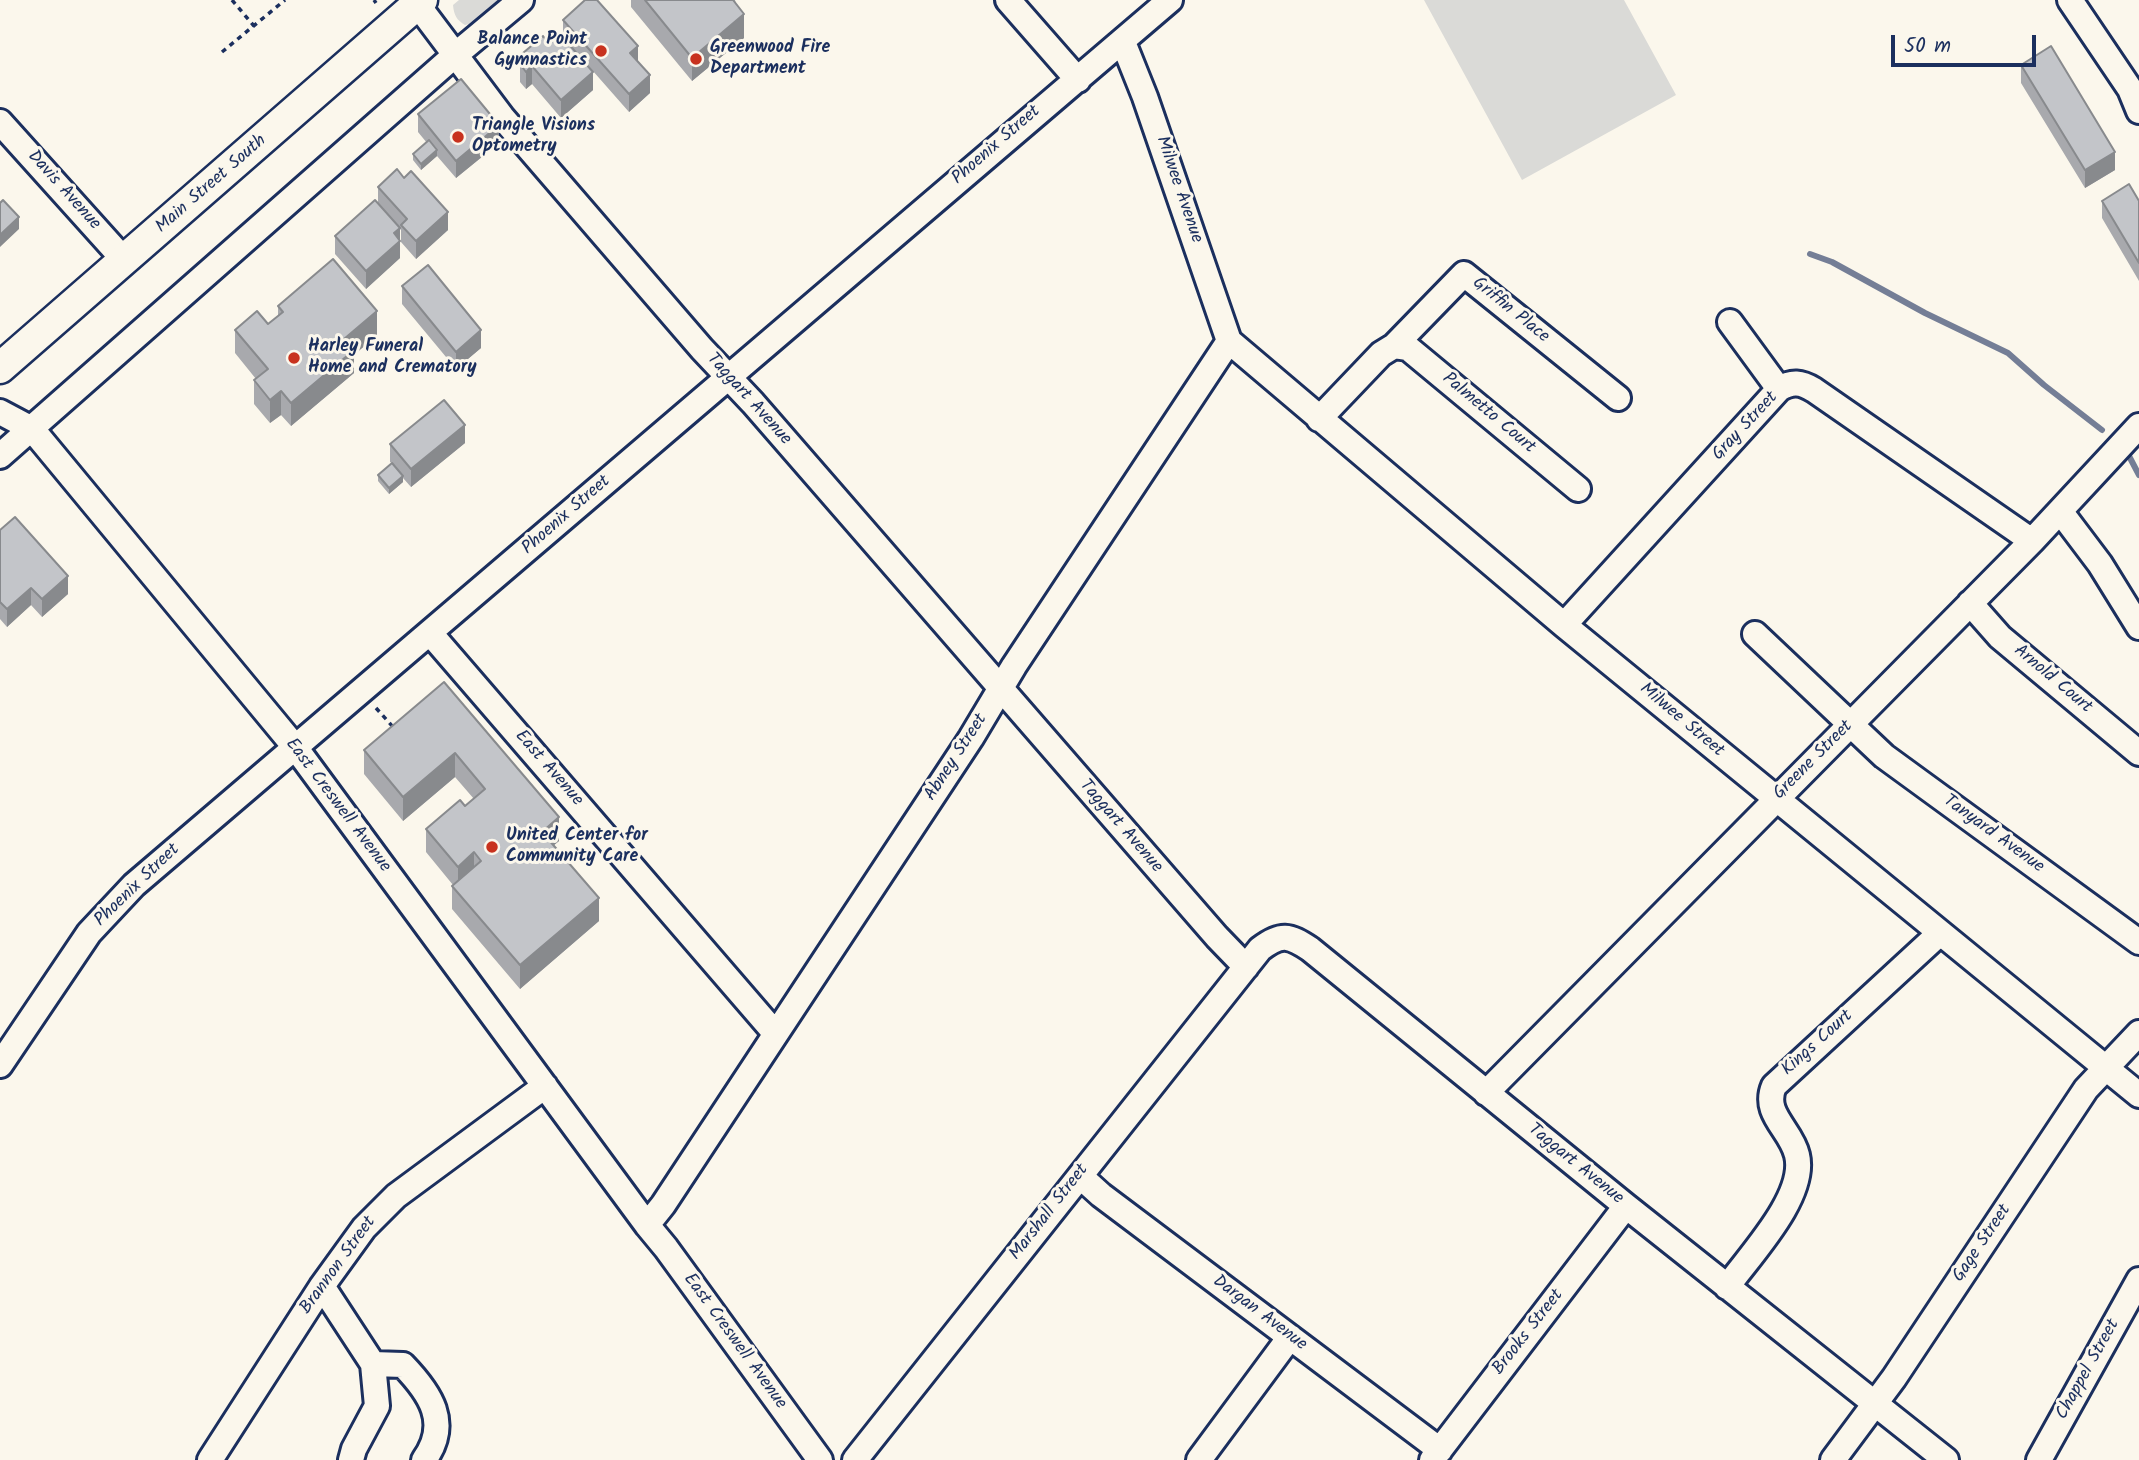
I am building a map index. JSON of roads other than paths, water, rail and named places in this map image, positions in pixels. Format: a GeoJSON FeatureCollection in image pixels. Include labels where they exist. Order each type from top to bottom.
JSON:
{"type":"FeatureCollection","features":[{"type":"Feature","properties":{"kind":"main road","name":"Main Street South"},"geometry":{"type":"LineString","coordinates":[[0,368],[419,2]]}},
{"type":"Feature","properties":{"kind":"street"},"geometry":{"type":"LineString","coordinates":[[0,456],[454,55],[521,0]]}},
{"type":"Feature","properties":{"kind":"street"},"geometry":{"type":"LineString","coordinates":[[1009,0],[1078,80]]}},
{"type":"Feature","properties":{"kind":"street","name":"Phoenix Street"},"geometry":{"type":"LineString","coordinates":[[0,1065],[65,967],[111,908],[134,885],[1171,0]]}},
{"type":"Feature","properties":{"kind":"street"},"geometry":{"type":"LineString","coordinates":[[2070,0],[2130,89],[2139,111]]}},
{"type":"Feature","properties":{"kind":"street","name":"Taggart Avenue"},"geometry":{"type":"LineString","coordinates":[[419,2],[454,55],[511,127],[1000,690],[1246,967],[1268,943],[1281,937],[1298,941],[1727,1287],[1947,1460]]}},
{"type":"Feature","properties":{"kind":"street","name":"Milwee Avenue"},"geometry":{"type":"LineString","coordinates":[[1123,42],[1146,97],[1229,341]]}},
{"type":"Feature","properties":{"kind":"street","name":"Davis Avenue"},"geometry":{"type":"LineString","coordinates":[[0,122],[125,261]]}},
{"type":"Feature","properties":{"kind":"street","name":"Griffin Place"},"geometry":{"type":"LineString","coordinates":[[1320,419],[1381,354],[1394,346],[1464,274],[1618,398]]}},
{"type":"Feature","properties":{"kind":"street"},"geometry":{"type":"LineString","coordinates":[[1730,322],[1779,389]]}},
{"type":"Feature","properties":{"kind":"street","name":"Milwee Street"},"geometry":{"type":"LineString","coordinates":[[1229,341],[1564,625],[2139,1095]]}},
{"type":"Feature","properties":{"kind":"street","name":"Abney Street"},"geometry":{"type":"LineString","coordinates":[[647,1225],[934,795],[1013,666],[1229,341]]}},
{"type":"Feature","properties":{"kind":"street","name":"Palmetto Court"},"geometry":{"type":"LineString","coordinates":[[1394,346],[1408,348],[1578,489]]}},
{"type":"Feature","properties":{"kind":"street","name":"Gray Street"},"geometry":{"type":"LineString","coordinates":[[1564,625],[1779,389],[1792,383],[1804,384],[1814,390],[2032,541]]}},
{"type":"Feature","properties":{"kind":"street","name":"East Creswell Avenue"},"geometry":{"type":"LineString","coordinates":[[0,412],[32,429],[295,747],[666,1248],[818,1459]]}},
{"type":"Feature","properties":{"kind":"street","name":"Greene Street"},"geometry":{"type":"LineString","coordinates":[[1486,1093],[2032,541],[2139,426]]}},
{"type":"Feature","properties":{"kind":"street"},"geometry":{"type":"LineString","coordinates":[[2060,510],[2099,564],[2139,627]]}},
{"type":"Feature","properties":{"kind":"street","name":"Arnold Court"},"geometry":{"type":"LineString","coordinates":[[1970,603],[2000,637],[2139,753]]}},
{"type":"Feature","properties":{"kind":"street","name":"East Avenue"},"geometry":{"type":"LineString","coordinates":[[430,633],[775,1033]]}},
{"type":"Feature","properties":{"kind":"street","name":"Tanyard Avenue"},"geometry":{"type":"LineString","coordinates":[[1755,634],[1884,756],[2139,942]]}},
{"type":"Feature","properties":{"kind":"street","name":"Kings Court"},"geometry":{"type":"LineString","coordinates":[[1727,1287],[1781,1213],[1796,1181],[1797,1155],[1791,1138],[1771,1107],[1770,1094],[1774,1086],[1940,933]]}},
{"type":"Feature","properties":{"kind":"street","name":"Marshall Street"},"geometry":{"type":"LineString","coordinates":[[855,1460],[1246,967]]}},
{"type":"Feature","properties":{"kind":"street","name":"Gage Street"},"geometry":{"type":"LineString","coordinates":[[1833,1460],[1876,1403],[2086,1089],[2139,1033]]}},
{"type":"Feature","properties":{"kind":"street","name":"Brannon Street"},"geometry":{"type":"LineString","coordinates":[[210,1460],[322,1286],[365,1228],[396,1196],[545,1086]]}},
{"type":"Feature","properties":{"kind":"street","name":"Dargan Avenue"},"geometry":{"type":"LineString","coordinates":[[1080,1175],[1101,1195],[1290,1337],[1436,1455]]}},
{"type":"Feature","properties":{"kind":"street","name":"Brooks Street"},"geometry":{"type":"LineString","coordinates":[[1436,1455],[1626,1206]]}},
{"type":"Feature","properties":{"kind":"street","name":"Chappel Street"},"geometry":{"type":"LineString","coordinates":[[2039,1460],[2139,1280]]}},
{"type":"Feature","properties":{"kind":"street"},"geometry":{"type":"LineString","coordinates":[[322,1286],[373,1364],[377,1405],[351,1460]]}},
{"type":"Feature","properties":{"kind":"street"},"geometry":{"type":"LineString","coordinates":[[1199,1460],[1290,1337]]}},
{"type":"Feature","properties":{"kind":"street"},"geometry":{"type":"LineString","coordinates":[[373,1364],[403,1365],[424,1387],[435,1409],[436,1433],[424,1460]]}},
{"type":"Feature","properties":{"kind":"waterway"},"geometry":{"type":"LineString","coordinates":[[1810,254],[1832,262],[1925,313],[2008,353],[2102,430]]}},
{"type":"Feature","properties":{"kind":"waterway"},"geometry":{"type":"LineString","coordinates":[[2129,456],[2139,475]]}},
{"type":"Feature","properties":{"kind":"place","name":"Balance Point Gymnastics"},"geometry":{"type":"Point","coordinates":[601,51]}},
{"type":"Feature","properties":{"kind":"place","name":"Greenwood Fire Department"},"geometry":{"type":"Point","coordinates":[696,59]}},
{"type":"Feature","properties":{"kind":"place","name":"Triangle Visions Optometry"},"geometry":{"type":"Point","coordinates":[458,137]}},
{"type":"Feature","properties":{"kind":"place","name":"Harley Funeral Home and Crematory"},"geometry":{"type":"Point","coordinates":[294,358]}},
{"type":"Feature","properties":{"kind":"place","name":"United Center for Community Care"},"geometry":{"type":"Point","coordinates":[492,847]}}]}
